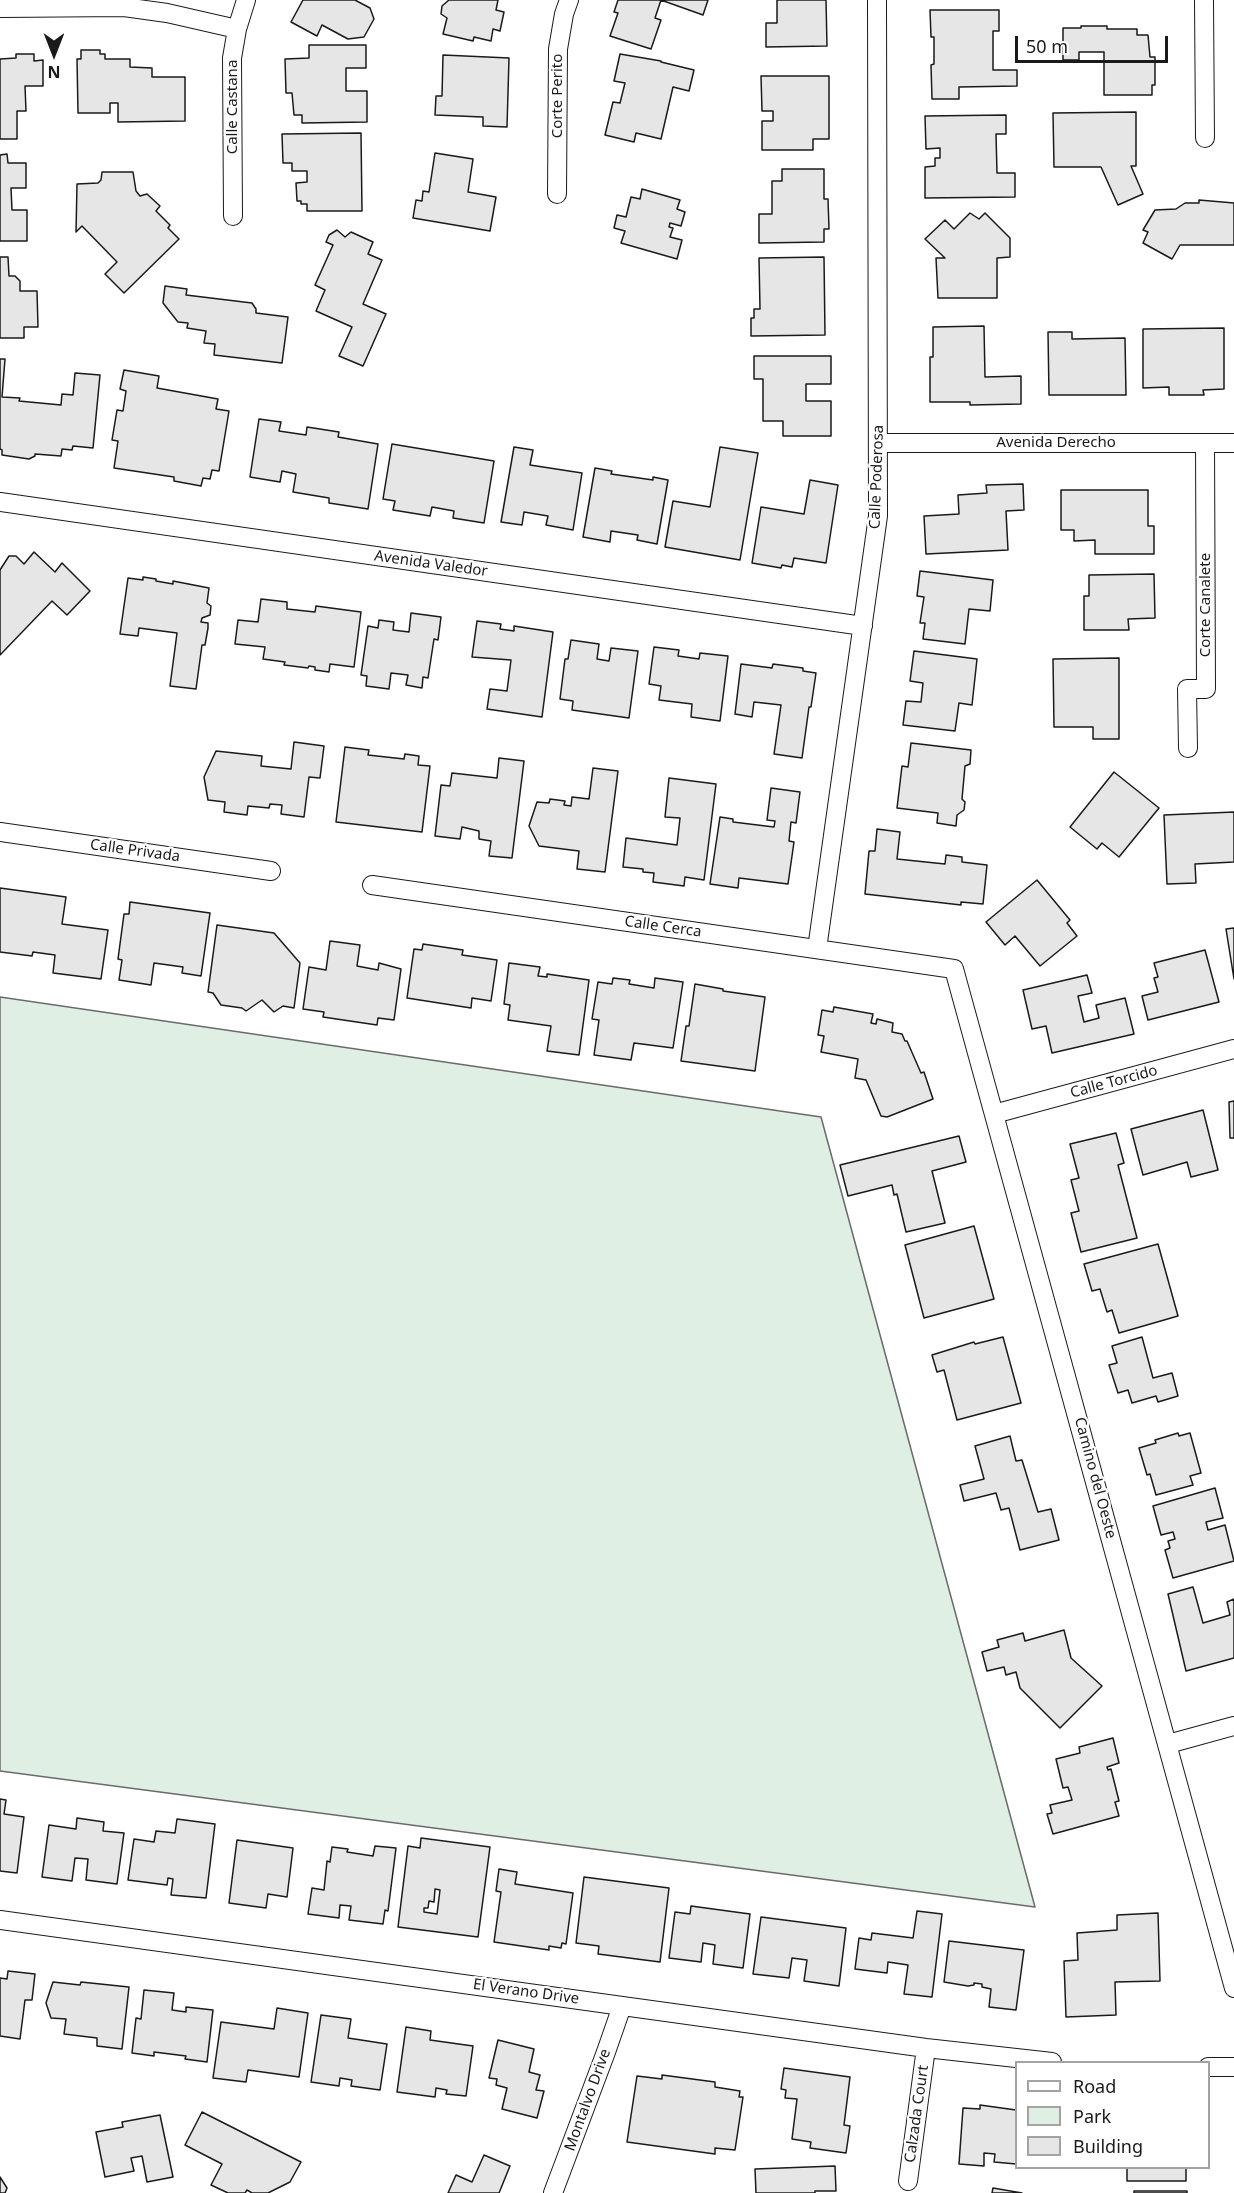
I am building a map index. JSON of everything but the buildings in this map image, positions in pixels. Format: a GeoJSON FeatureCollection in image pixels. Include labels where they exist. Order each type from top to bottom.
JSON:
{"type":"FeatureCollection","features":[{"type":"Feature","properties":{"kind":"street","name":"Calle Castana"},"geometry":{"type":"LineString","coordinates":[[233,216],[232,58],[237,29],[246,0]]}},
{"type":"Feature","properties":{"kind":"street","name":"Corte Perito"},"geometry":{"type":"LineString","coordinates":[[557,194],[558,49],[564,14],[569,0]]}},
{"type":"Feature","properties":{"kind":"street","name":"Calle Poderosa"},"geometry":{"type":"LineString","coordinates":[[817,949],[878,516],[878,0]]}},
{"type":"Feature","properties":{"kind":"street"},"geometry":{"type":"LineString","coordinates":[[1204,0],[1204,138]]}},
{"type":"Feature","properties":{"kind":"street"},"geometry":{"type":"LineString","coordinates":[[0,8],[124,7],[167,13],[237,29]]}},
{"type":"Feature","properties":{"kind":"street","name":"Avenida Derecho"},"geometry":{"type":"LineString","coordinates":[[879,444],[1234,443]]}},
{"type":"Feature","properties":{"kind":"street","name":"Corte Canalete"},"geometry":{"type":"LineString","coordinates":[[1188,748],[1187,689],[1206,689],[1205,444]]}},
{"type":"Feature","properties":{"kind":"street","name":"Avenida Valedor"},"geometry":{"type":"LineString","coordinates":[[0,502],[863,626]]}},
{"type":"Feature","properties":{"kind":"street","name":"Calle Privada"},"geometry":{"type":"LineString","coordinates":[[0,832],[271,871]]}},
{"type":"Feature","properties":{"kind":"street","name":"Calle Cerca"},"geometry":{"type":"LineString","coordinates":[[372,885],[954,969]]}},
{"type":"Feature","properties":{"kind":"street","name":"Camino del Oeste"},"geometry":{"type":"LineString","coordinates":[[954,969],[1234,1988]]}},
{"type":"Feature","properties":{"kind":"street","name":"Calle Torcido"},"geometry":{"type":"LineString","coordinates":[[994,1114],[1234,1049]]}},
{"type":"Feature","properties":{"kind":"street"},"geometry":{"type":"LineString","coordinates":[[1168,1744],[1234,1726]]}},
{"type":"Feature","properties":{"kind":"street","name":"El Verano Drive"},"geometry":{"type":"LineString","coordinates":[[0,1920],[926,2048],[1044,2061]]}},
{"type":"Feature","properties":{"kind":"street","name":"Montalvo Drive"},"geometry":{"type":"LineString","coordinates":[[553,2193],[622,2006]]}},
{"type":"Feature","properties":{"kind":"street","name":"Calzada Court"},"geometry":{"type":"LineString","coordinates":[[908,2181],[926,2048]]}},
{"type":"Feature","properties":{"kind":"street"},"geometry":{"type":"LineString","coordinates":[[1210,2067],[1234,2067]]}},
{"type":"Feature","properties":{"kind":"green space"},"geometry":{"type":"Polygon","coordinates":[[[0,997],[821,1117],[1035,1907],[0,1771],[0,997]]]}}]}
